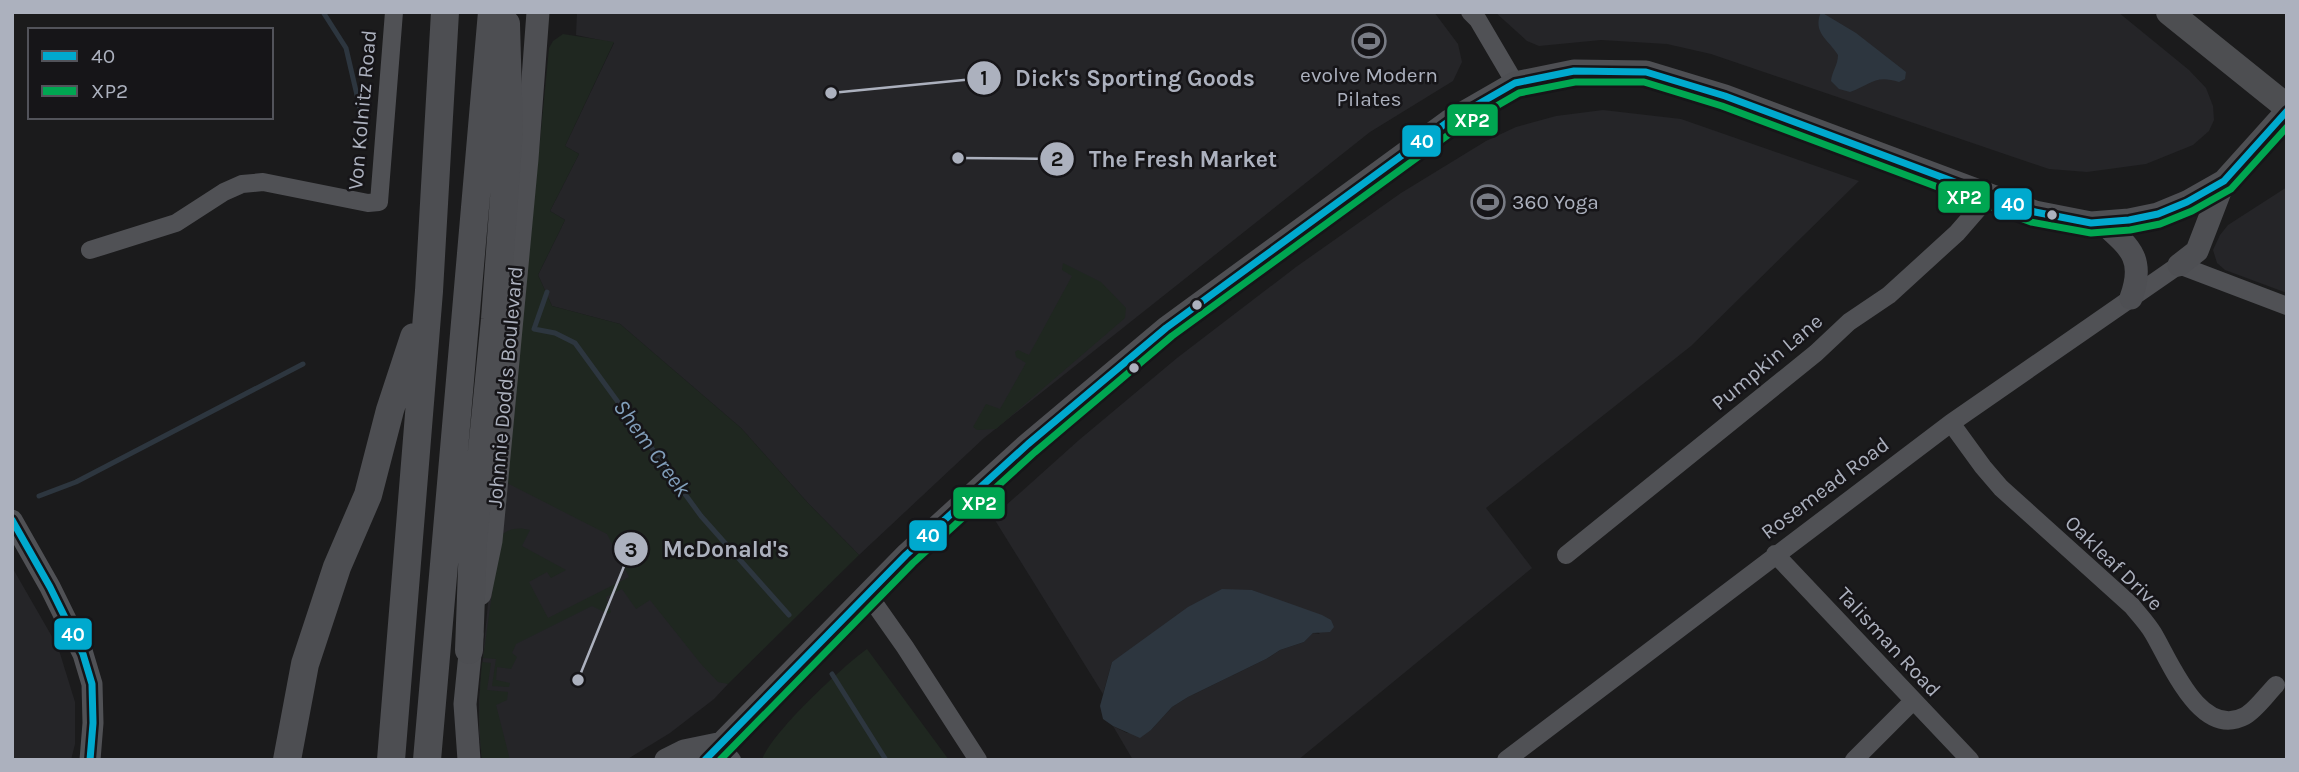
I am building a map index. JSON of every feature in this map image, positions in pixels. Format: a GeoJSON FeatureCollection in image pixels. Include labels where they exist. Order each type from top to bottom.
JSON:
{"type":"FeatureCollection","features":[{"type":"Feature","properties":{"kind":"highway"},"geometry":{"type":"LineString","coordinates":[[391,760],[429,291],[445,12]]}},
{"type":"Feature","properties":{"kind":"highway"},"geometry":{"type":"LineString","coordinates":[[427,760],[492,12]]}},
{"type":"Feature","properties":{"kind":"highway"},"geometry":{"type":"LineString","coordinates":[[468,650],[473,542],[495,319],[509,131],[506,12]]}},
{"type":"Feature","properties":{"kind":"highway"},"geometry":{"type":"LineString","coordinates":[[287,760],[306,664],[337,566],[368,495],[390,411],[429,291]]}},
{"type":"Feature","properties":{"kind":"main road","name":"Johnnie Dodds Boulevard"},"geometry":{"type":"LineString","coordinates":[[469,760],[465,704],[468,650],[491,541],[538,12]]}},
{"type":"Feature","properties":{"kind":"main road"},"geometry":{"type":"LineString","coordinates":[[666,760],[684,751],[719,754],[867,593],[1028,444],[1166,328],[1450,121],[1515,83],[1574,71],[1646,72],[1725,96],[2035,212],[2102,223],[2158,214],[2224,181],[2287,109],[2169,12]]}},
{"type":"Feature","properties":{"kind":"main road"},"geometry":{"type":"LineString","coordinates":[[2179,265],[2197,251],[2224,181]]}},
{"type":"Feature","properties":{"kind":"main road"},"geometry":{"type":"LineString","coordinates":[[2102,223],[2126,244],[2137,262],[2137,282],[2131,298]]}},
{"type":"Feature","properties":{"kind":"street","name":"Von Kolnitz Road"},"geometry":{"type":"LineString","coordinates":[[90,250],[176,223],[224,192],[243,184],[263,182],[368,203],[379,202],[394,12]]}},
{"type":"Feature","properties":{"kind":"street"},"geometry":{"type":"LineString","coordinates":[[1470,12],[1478,20],[1515,83]]}},
{"type":"Feature","properties":{"kind":"street","name":"Pumpkin Lane"},"geometry":{"type":"LineString","coordinates":[[1566,555],[1816,353],[1849,322],[1889,295],[1957,233],[1990,195]]}},
{"type":"Feature","properties":{"kind":"street"},"geometry":{"type":"LineString","coordinates":[[2179,265],[2287,306]]}},
{"type":"Feature","properties":{"kind":"street","name":"Rosemead Road"},"geometry":{"type":"LineString","coordinates":[[1506,760],[1951,423],[2179,265]]}},
{"type":"Feature","properties":{"kind":"street","name":"Oakleaf Drive"},"geometry":{"type":"LineString","coordinates":[[1951,423],[2001,488],[2133,606],[2151,629],[2194,703],[2213,717],[2230,720],[2245,715],[2276,685]]}},
{"type":"Feature","properties":{"kind":"street"},"geometry":{"type":"LineString","coordinates":[[12,520],[50,587],[83,654],[92,684],[90,760]]}},
{"type":"Feature","properties":{"kind":"street","name":"Talisman Road"},"geometry":{"type":"LineString","coordinates":[[1775,554],[1970,760]]}},
{"type":"Feature","properties":{"kind":"street"},"geometry":{"type":"LineString","coordinates":[[867,593],[978,760]]}},
{"type":"Feature","properties":{"kind":"street"},"geometry":{"type":"LineString","coordinates":[[1854,760],[1913,701]]}},
{"type":"Feature","properties":{"kind":"shaded area"},"geometry":{"type":"Polygon","coordinates":[[[577,12],[1434,12],[1458,44],[1462,62],[1453,81],[1370,132],[984,438],[859,555],[741,428],[620,324],[552,306],[538,275],[565,220],[550,211],[579,154],[565,146],[614,43],[576,35],[577,12]]]}},
{"type":"Feature","properties":{"kind":"shaded area"},"geometry":{"type":"Polygon","coordinates":[[[1495,12],[2118,12],[2189,70],[2206,88],[2213,106],[2214,120],[2209,131],[2193,145],[2146,164],[2087,172],[2049,169],[1711,54],[1667,44],[1601,40],[1539,46],[1527,41],[1495,12]]]}},
{"type":"Feature","properties":{"kind":"shaded area"},"geometry":{"type":"Polygon","coordinates":[[[1821,12],[1856,33],[1906,72],[1905,79],[1899,82],[1884,79],[1873,81],[1850,92],[1839,89],[1831,81],[1838,55],[1820,31],[1821,12]]]}},
{"type":"Feature","properties":{"kind":"shaded area"},"geometry":{"type":"Polygon","coordinates":[[[563,34],[614,42],[565,146],[579,154],[550,211],[565,220],[538,275],[552,306],[620,324],[741,428],[859,555],[728,684],[718,682],[701,664],[650,600],[636,609],[622,589],[606,597],[611,612],[608,614],[592,606],[516,644],[512,653],[517,657],[511,669],[497,667],[496,680],[510,683],[509,687],[492,686],[496,659],[483,658],[500,536],[507,531],[518,528],[530,530],[522,546],[566,570],[551,578],[547,572],[529,582],[548,618],[629,577],[607,534],[509,484],[507,480],[549,48],[553,41],[563,34]]]}},
{"type":"Feature","properties":{"kind":"shaded area"},"geometry":{"type":"Polygon","coordinates":[[[1603,110],[1681,119],[1859,181],[1691,346],[1486,508],[1532,568],[1298,760],[1133,760],[1113,726],[1127,733],[1151,730],[1172,707],[1188,697],[1280,650],[1304,642],[1313,633],[1320,634],[1285,603],[1252,590],[1112,662],[1103,694],[993,517],[1177,358],[1296,267],[1401,193],[1486,141],[1516,127],[1556,116],[1603,110]]]}},
{"type":"Feature","properties":{"kind":"shaded area"},"geometry":{"type":"Polygon","coordinates":[[[2287,187],[2287,293],[2225,270],[2217,263],[2213,250],[2228,225],[2287,187]]]}},
{"type":"Feature","properties":{"kind":"shaded area"},"geometry":{"type":"Polygon","coordinates":[[[1063,263],[1101,282],[1126,308],[1125,318],[996,429],[977,430],[973,427],[986,404],[1000,409],[1026,363],[1016,357],[1015,352],[1018,350],[1029,355],[1072,276],[1062,270],[1063,263]]]}},
{"type":"Feature","properties":{"kind":"shaded area"},"geometry":{"type":"Polygon","coordinates":[[[500,473],[611,526],[642,577],[728,684],[714,699],[670,733],[626,760],[482,760],[479,700],[500,473]]]}},
{"type":"Feature","properties":{"kind":"shaded area"},"geometry":{"type":"Polygon","coordinates":[[[12,567],[58,647],[75,702],[75,744],[71,760],[12,760],[12,567]]]}},
{"type":"Feature","properties":{"kind":"shaded area"},"geometry":{"type":"Polygon","coordinates":[[[1222,589],[1252,590],[1322,615],[1331,620],[1334,627],[1330,632],[1313,633],[1304,642],[1280,650],[1188,697],[1172,707],[1140,738],[1103,719],[1100,706],[1112,662],[1188,607],[1222,589]]]}},
{"type":"Feature","properties":{"kind":"shaded area"},"geometry":{"type":"Polygon","coordinates":[[[867,649],[949,760],[762,760],[768,748],[793,718],[841,670],[867,649]]]}},
{"type":"Feature","properties":{"kind":"shaded area"},"geometry":{"type":"Polygon","coordinates":[[[482,662],[491,663],[487,690],[508,692],[507,700],[496,705],[510,760],[482,760],[479,711],[482,662]]]}},
{"type":"Feature","properties":{"kind":"waterway","name":"Shem Creek"},"geometry":{"type":"LineString","coordinates":[[323,12],[346,48],[363,121]]}},
{"type":"Feature","properties":{"kind":"waterway","name":"Shem Creek"},"geometry":{"type":"LineString","coordinates":[[547,292],[534,329],[555,333],[575,343],[701,516],[789,615]]}},
{"type":"Feature","properties":{"kind":"waterway"},"geometry":{"type":"LineString","coordinates":[[39,496],[76,482],[303,364]]}},
{"type":"Feature","properties":{"kind":"waterway","name":"Shem Creek"},"geometry":{"type":"LineString","coordinates":[[832,674],[886,760]]}},
{"type":"Feature","properties":{"kind":"transit line","name":"40"},"geometry":{"type":"LineString","coordinates":[[705,760],[906,555],[1028,444],[1166,328],[1449,121],[1515,83],[1574,71],[1646,72],[1725,96],[2035,212],[2091,223],[2158,214],[2187,202],[2224,181],[2287,111]]}},
{"type":"Feature","properties":{"kind":"transit line","name":"XP2"},"geometry":{"type":"LineString","coordinates":[[720,760],[913,563],[1035,452],[1172,336],[1455,130],[1519,93],[1575,82],[1644,82],[1722,106],[2031,222],[2091,233],[2160,224],[2192,211],[2231,189],[2287,127]]}},
{"type":"Feature","properties":{"kind":"transit line","name":"40"},"geometry":{"type":"LineString","coordinates":[[12,520],[50,587],[83,654],[92,684],[90,760]]}},
{"type":"Feature","properties":{"kind":"place","name":"evolve Modern Pilates"},"geometry":{"type":"Point","coordinates":[1369,41]}},
{"type":"Feature","properties":{"kind":"place","name":"Dick's Sporting Goods"},"geometry":{"type":"Point","coordinates":[831,93]}},
{"type":"Feature","properties":{"kind":"place","name":"The Fresh Market"},"geometry":{"type":"Point","coordinates":[958,158]}},
{"type":"Feature","properties":{"kind":"place","name":"360 Yoga"},"geometry":{"type":"Point","coordinates":[1488,202]}},
{"type":"Feature","properties":{"kind":"place","name":"McDonald's"},"geometry":{"type":"Point","coordinates":[578,680]}}]}
